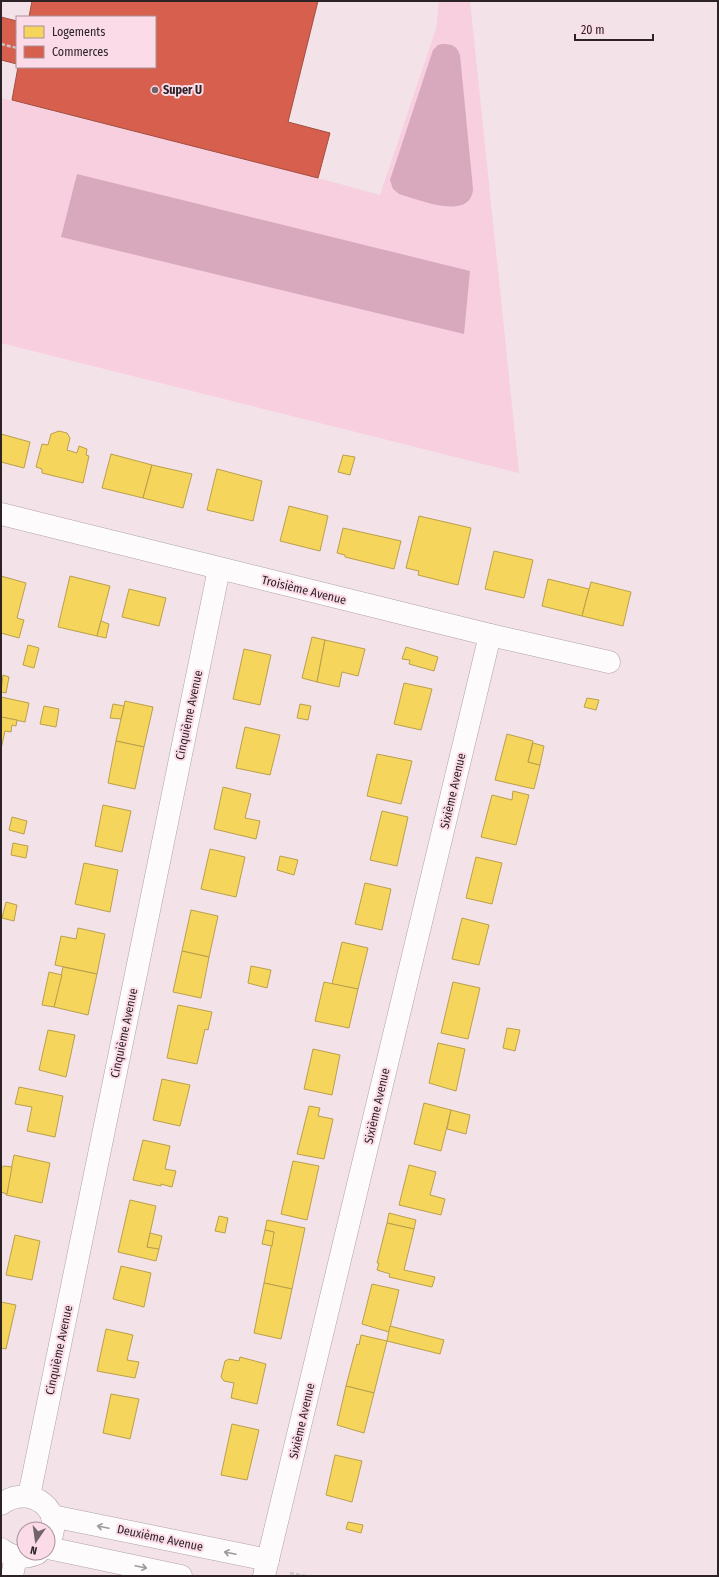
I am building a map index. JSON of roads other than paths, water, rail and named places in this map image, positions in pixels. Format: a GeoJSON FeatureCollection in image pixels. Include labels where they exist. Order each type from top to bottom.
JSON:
{"type":"FeatureCollection","features":[{"type":"Feature","properties":{"kind":"street","name":"Troisième Avenue"},"geometry":{"type":"LineString","coordinates":[[1,514],[490,635],[609,662]]}},
{"type":"Feature","properties":{"kind":"street","name":"Cinquième Avenue"},"geometry":{"type":"LineString","coordinates":[[29,1496],[219,569]]}},
{"type":"Feature","properties":{"kind":"street","name":"Sixième Avenue"},"geometry":{"type":"LineString","coordinates":[[266,1568],[490,635]]}},
{"type":"Feature","properties":{"kind":"street"},"geometry":{"type":"LineString","coordinates":[[1,1504],[8,1499],[19,1496],[29,1496],[39,1500],[47,1507],[52,1516],[52,1521]]}},
{"type":"Feature","properties":{"kind":"street","name":"Deuxième Avenue"},"geometry":{"type":"LineString","coordinates":[[52,1516],[266,1568]]}},
{"type":"Feature","properties":{"kind":"street"},"geometry":{"type":"LineString","coordinates":[[56,1550],[181,1576]]}},
{"type":"Feature","properties":{"kind":"place","name":"Super U"},"geometry":{"type":"Point","coordinates":[155,90]}}]}
